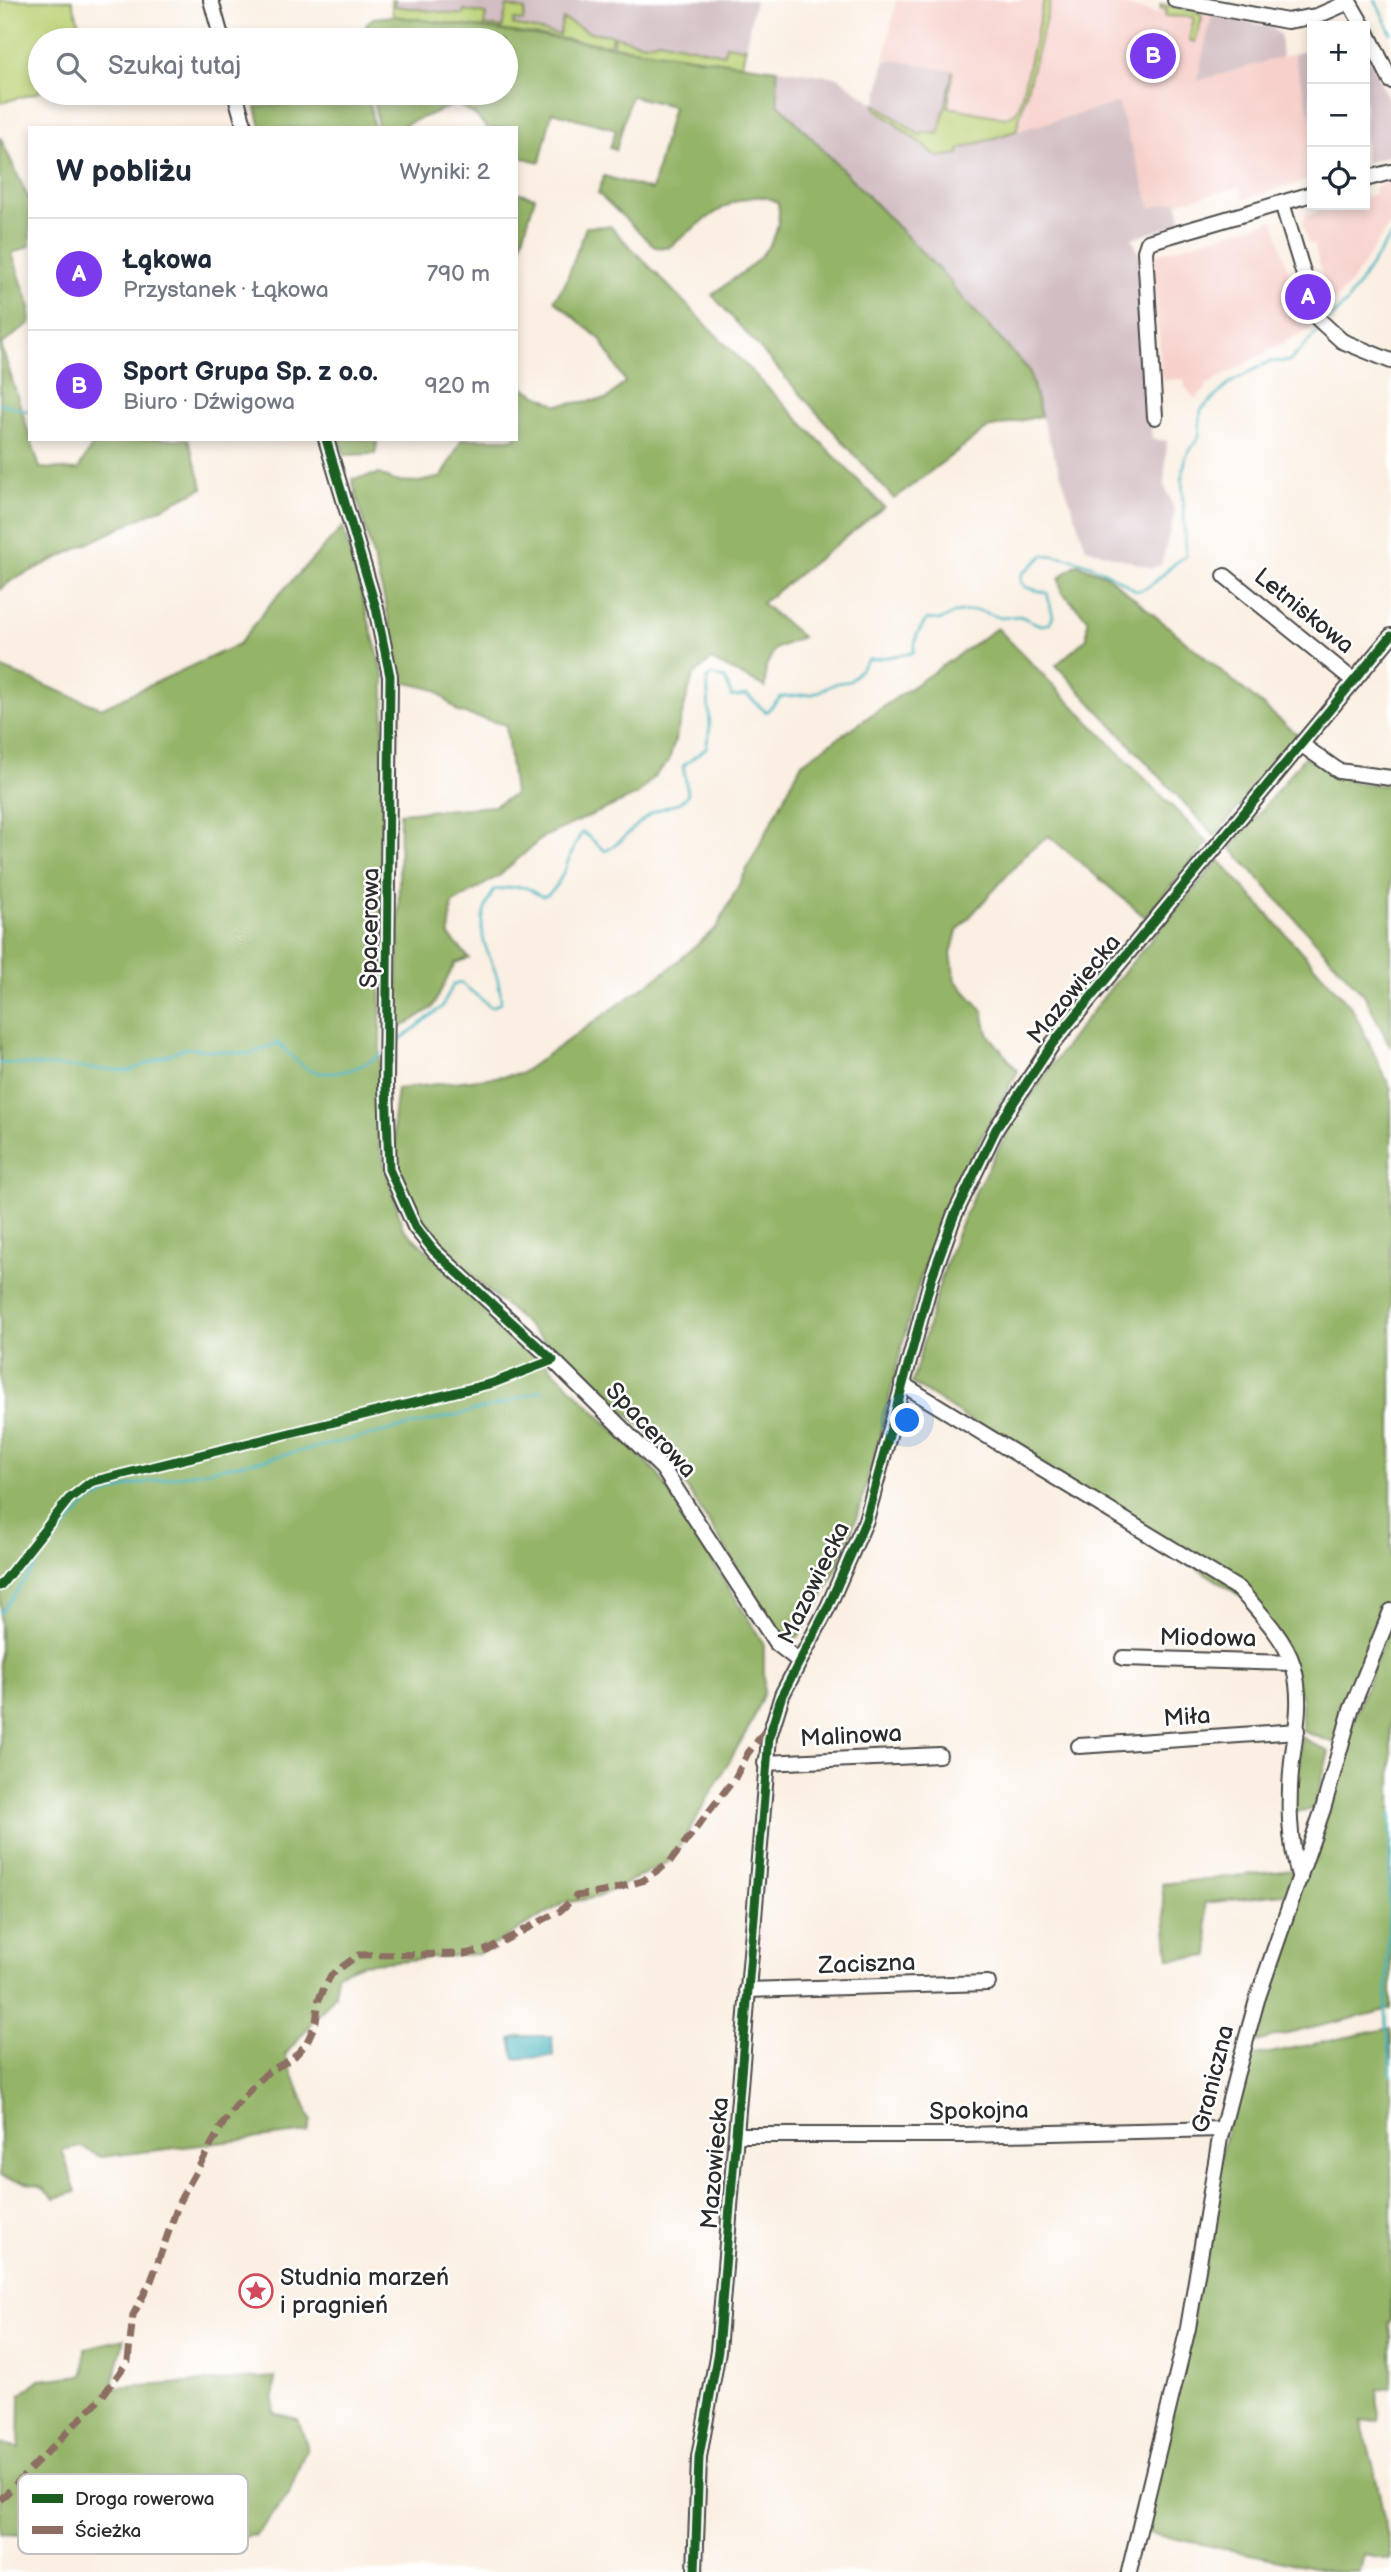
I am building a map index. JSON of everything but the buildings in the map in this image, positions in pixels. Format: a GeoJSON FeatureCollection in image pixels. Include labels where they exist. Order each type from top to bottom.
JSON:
{"type":"FeatureCollection","features":[{"type":"Feature","properties":{"kind":"street"},"geometry":{"type":"LineString","coordinates":[[211,0],[219,28]]}},
{"type":"Feature","properties":{"kind":"street"},"geometry":{"type":"LineString","coordinates":[[1175,0],[1287,22],[1310,19],[1349,1],[1361,21]]}},
{"type":"Feature","properties":{"kind":"street"},"geometry":{"type":"LineString","coordinates":[[1370,39],[1391,82]]}},
{"type":"Feature","properties":{"kind":"street"},"geometry":{"type":"LineString","coordinates":[[238,105],[243,126]]}},
{"type":"Feature","properties":{"kind":"street"},"geometry":{"type":"LineString","coordinates":[[1370,177],[1391,172]]}},
{"type":"Feature","properties":{"kind":"street"},"geometry":{"type":"LineString","coordinates":[[1155,417],[1145,246],[1152,240],[1307,196]]}},
{"type":"Feature","properties":{"kind":"street"},"geometry":{"type":"LineString","coordinates":[[1282,203],[1317,318],[1334,336],[1391,361]]}},
{"type":"Feature","properties":{"kind":"street","name":"Spacerowa"},"geometry":{"type":"LineString","coordinates":[[327,441],[376,608],[390,676],[387,1060],[389,1169],[415,1227],[434,1251],[553,1360],[663,1469],[776,1643],[799,1661]]}},
{"type":"Feature","properties":{"kind":"street","name":"Letniskowa"},"geometry":{"type":"LineString","coordinates":[[1225,576],[1354,681]]}},
{"type":"Feature","properties":{"kind":"street","name":"Mazowiecka"},"geometry":{"type":"LineString","coordinates":[[695,2572],[699,2457],[718,2351],[765,1763],[774,1718],[799,1661],[828,1607],[866,1520],[942,1246],[996,1129],[1053,1044],[1391,636]]}},
{"type":"Feature","properties":{"kind":"street"},"geometry":{"type":"LineString","coordinates":[[1306,740],[1339,772],[1391,778]]}},
{"type":"Feature","properties":{"kind":"street"},"geometry":{"type":"LineString","coordinates":[[902,1384],[1240,1590],[1279,1639],[1292,1663],[1299,1697],[1290,1800],[1292,1846],[1300,1879]]}},
{"type":"Feature","properties":{"kind":"street","name":"Graniczna"},"geometry":{"type":"LineString","coordinates":[[1129,2572],[1188,2328],[1223,2129],[1257,2000],[1300,1879],[1351,1710],[1391,1611]]}},
{"type":"Feature","properties":{"kind":"street","name":"Miodowa"},"geometry":{"type":"LineString","coordinates":[[1123,1658],[1292,1663]]}},
{"type":"Feature","properties":{"kind":"street","name":"Miła"},"geometry":{"type":"LineString","coordinates":[[1079,1746],[1297,1731]]}},
{"type":"Feature","properties":{"kind":"street","name":"Malinowa"},"geometry":{"type":"LineString","coordinates":[[765,1763],[939,1755]]}},
{"type":"Feature","properties":{"kind":"street","name":"Zaciszna"},"geometry":{"type":"LineString","coordinates":[[747,1990],[988,1983]]}},
{"type":"Feature","properties":{"kind":"street","name":"Spokojna"},"geometry":{"type":"LineString","coordinates":[[737,2135],[964,2135],[1223,2129]]}},
{"type":"Feature","properties":{"kind":"shaded area"},"geometry":{"type":"Polygon","coordinates":[[[391,0],[755,0],[742,64],[518,33],[518,28],[480,28],[393,16],[391,0]]]}},
{"type":"Feature","properties":{"kind":"shaded area"},"geometry":{"type":"Polygon","coordinates":[[[896,0],[1102,0],[1158,14],[1161,4],[1212,15],[1198,80],[1293,54],[1307,104],[1307,180],[1244,199],[1240,187],[1151,209],[1118,103],[953,150],[925,132],[952,72],[885,58],[896,0]]]}},
{"type":"Feature","properties":{"kind":"shaded area"},"geometry":{"type":"Polygon","coordinates":[[[1212,15],[1271,27],[1280,35],[1282,57],[1197,81],[1212,15]]]}},
{"type":"Feature","properties":{"kind":"shaded area"},"geometry":{"type":"Polygon","coordinates":[[[1307,50],[1307,104],[1293,54],[1307,50]]]}},
{"type":"Feature","properties":{"kind":"shaded area"},"geometry":{"type":"Polygon","coordinates":[[[885,58],[888,62],[889,59],[952,71],[939,134],[925,132],[920,135],[1007,134],[1118,103],[1151,208],[1177,201],[1182,223],[1132,238],[1139,254],[1152,439],[1167,441],[1164,484],[1175,512],[1161,565],[1152,568],[1086,548],[1041,416],[1029,370],[954,289],[949,279],[778,103],[777,69],[838,77],[876,105],[885,58]]]}},
{"type":"Feature","properties":{"kind":"shaded area"},"geometry":{"type":"Polygon","coordinates":[[[1370,59],[1391,106],[1391,155],[1370,161],[1370,59]]]}},
{"type":"Feature","properties":{"kind":"shaded area"},"geometry":{"type":"Polygon","coordinates":[[[1391,182],[1391,222],[1351,283],[1330,305],[1314,244],[1308,244],[1302,221],[1308,212],[1309,215],[1317,213],[1317,210],[1370,210],[1370,196],[1375,194],[1374,187],[1391,182]]]}},
{"type":"Feature","properties":{"kind":"shaded area"},"geometry":{"type":"Polygon","coordinates":[[[1274,220],[1299,312],[1312,327],[1206,385],[1206,390],[1195,399],[1185,386],[1184,379],[1162,380],[1152,255],[1274,220]]]}},
{"type":"Feature","properties":{"kind":"green space"},"geometry":{"type":"Polygon","coordinates":[[[0,0],[72,0],[80,28],[28,28],[28,95],[0,103],[0,0]]]}},
{"type":"Feature","properties":{"kind":"green space"},"geometry":{"type":"Polygon","coordinates":[[[391,0],[395,0],[394,6],[463,15],[464,10],[486,14],[484,25],[502,28],[483,28],[393,16],[391,0]]]}},
{"type":"Feature","properties":{"kind":"green space"},"geometry":{"type":"Polygon","coordinates":[[[1044,0],[1051,0],[1016,131],[960,149],[959,154],[938,157],[875,108],[875,104],[920,135],[925,132],[939,134],[953,70],[948,107],[1005,118],[1015,113],[1019,107],[1044,0]]]}},
{"type":"Feature","properties":{"kind":"green space"},"geometry":{"type":"Polygon","coordinates":[[[1161,4],[1199,12],[1202,18],[1195,42],[1189,40],[1194,17],[1165,16],[1166,9],[1160,8],[1161,4]]]}},
{"type":"Feature","properties":{"kind":"green space"},"geometry":{"type":"Polygon","coordinates":[[[507,6],[525,10],[523,21],[514,20],[513,25],[559,35],[563,19],[589,32],[612,35],[610,45],[518,33],[518,28],[502,28],[507,6]]]}},
{"type":"Feature","properties":{"kind":"green space"},"geometry":{"type":"Polygon","coordinates":[[[393,16],[480,28],[366,28],[373,18],[393,16]]]}},
{"type":"Feature","properties":{"kind":"green space"},"geometry":{"type":"Polygon","coordinates":[[[518,33],[777,69],[778,103],[949,280],[954,289],[1029,370],[1041,416],[988,428],[894,499],[712,295],[749,267],[769,246],[779,219],[778,203],[765,197],[751,197],[736,202],[706,219],[668,248],[655,247],[598,193],[604,176],[652,190],[673,106],[631,96],[616,150],[610,148],[616,129],[552,112],[540,162],[518,156],[518,126],[485,126],[475,115],[458,105],[518,105],[518,33]]]}},
{"type":"Feature","properties":{"kind":"green space"},"geometry":{"type":"Polygon","coordinates":[[[614,36],[644,44],[659,40],[724,54],[726,45],[743,48],[746,46],[742,64],[613,46],[614,36]]]}},
{"type":"Feature","properties":{"kind":"green space"},"geometry":{"type":"Polygon","coordinates":[[[370,105],[374,126],[261,126],[256,107],[370,105]]]}},
{"type":"Feature","properties":{"kind":"green space"},"geometry":{"type":"Polygon","coordinates":[[[375,105],[454,105],[401,126],[378,126],[375,105]]]}},
{"type":"Feature","properties":{"kind":"green space"},"geometry":{"type":"Polygon","coordinates":[[[0,137],[28,198],[28,247],[12,253],[28,301],[28,325],[1,345],[28,430],[28,441],[31,441],[40,468],[78,470],[95,441],[189,441],[203,488],[12,580],[0,590],[0,137]]]}},
{"type":"Feature","properties":{"kind":"green space"},"geometry":{"type":"Polygon","coordinates":[[[518,193],[535,197],[518,255],[518,193]]]}},
{"type":"Feature","properties":{"kind":"green space"},"geometry":{"type":"Polygon","coordinates":[[[610,226],[884,507],[762,603],[802,637],[775,649],[766,666],[765,687],[711,660],[693,676],[669,761],[637,795],[543,837],[500,875],[452,904],[449,936],[469,958],[455,963],[432,1008],[397,1030],[400,813],[494,806],[514,795],[506,725],[458,712],[436,690],[400,681],[386,605],[352,479],[379,474],[394,481],[419,482],[442,477],[461,441],[518,441],[518,385],[557,405],[607,399],[625,382],[601,340],[554,300],[565,284],[586,227],[610,226]]]}},
{"type":"Feature","properties":{"kind":"green space"},"geometry":{"type":"Polygon","coordinates":[[[340,441],[378,441],[375,454],[344,455],[340,441]]]}},
{"type":"Feature","properties":{"kind":"green space"},"geometry":{"type":"Polygon","coordinates":[[[343,527],[384,677],[379,1145],[403,1228],[538,1355],[658,1474],[764,1644],[764,1692],[752,1722],[672,1860],[598,1897],[564,1903],[478,1954],[361,1964],[337,1974],[335,1995],[285,2055],[311,2121],[308,2132],[101,2157],[79,2146],[62,2150],[76,2192],[55,2198],[40,2186],[0,2177],[0,667],[101,708],[239,644],[271,603],[343,527]]]}},
{"type":"Feature","properties":{"kind":"green space"},"geometry":{"type":"Polygon","coordinates":[[[1077,564],[1106,575],[1298,735],[1215,836],[1056,665],[1087,638],[1087,618],[1061,591],[1059,578],[1077,564]]]}},
{"type":"Feature","properties":{"kind":"green space"},"geometry":{"type":"Polygon","coordinates":[[[997,628],[1208,843],[1145,917],[1049,836],[1028,852],[957,931],[951,954],[955,980],[983,1011],[988,1034],[1018,1071],[964,1172],[930,1250],[908,1323],[873,1463],[843,1553],[823,1596],[798,1637],[792,1638],[777,1629],[656,1440],[435,1243],[400,1185],[393,1120],[397,1089],[520,1074],[669,969],[717,927],[802,763],[997,628]]]}},
{"type":"Feature","properties":{"kind":"green space"},"geometry":{"type":"Polygon","coordinates":[[[1304,757],[1356,783],[1391,786],[1391,1048],[1365,996],[1231,848],[1304,757]]]}},
{"type":"Feature","properties":{"kind":"green space"},"geometry":{"type":"Polygon","coordinates":[[[1219,860],[1352,1008],[1391,1089],[1391,1606],[1337,1744],[1302,1731],[1302,1699],[1262,1610],[912,1383],[954,1240],[986,1171],[1014,1122],[1044,1076],[1111,987],[1219,860]]]}},
{"type":"Feature","properties":{"kind":"green space"},"geometry":{"type":"Polygon","coordinates":[[[1391,1620],[1391,2009],[1250,2043],[1341,1753],[1391,1620]]]}},
{"type":"Feature","properties":{"kind":"green space"},"geometry":{"type":"Polygon","coordinates":[[[1301,1737],[1329,1752],[1314,1808],[1293,1813],[1301,1737]]]}},
{"type":"Feature","properties":{"kind":"green space"},"geometry":{"type":"Polygon","coordinates":[[[1292,1870],[1291,1893],[1205,1903],[1210,1956],[1169,1959],[1162,1884],[1292,1870]]]}},
{"type":"Feature","properties":{"kind":"green space"},"geometry":{"type":"Polygon","coordinates":[[[1391,2028],[1391,2321],[1388,2323],[1391,2337],[1391,2388],[1377,2390],[1379,2420],[1361,2422],[1378,2485],[1391,2560],[1364,2555],[1360,2572],[1337,2572],[1143,2532],[1226,2132],[1245,2058],[1391,2028]]]}},
{"type":"Feature","properties":{"kind":"green space"},"geometry":{"type":"Polygon","coordinates":[[[124,2339],[112,2388],[275,2377],[273,2413],[298,2419],[307,2446],[288,2496],[256,2535],[248,2536],[248,2474],[18,2474],[18,2535],[0,2534],[0,2443],[19,2448],[20,2395],[39,2380],[84,2375],[85,2348],[124,2339]]]}},
{"type":"Feature","properties":{"kind":"water"},"geometry":{"type":"Polygon","coordinates":[[[521,2036],[552,2036],[553,2056],[515,2059],[511,2039],[521,2036]]]}},
{"type":"Feature","properties":{"kind":"waterway"},"geometry":{"type":"LineString","coordinates":[[1375,0],[1391,33]]}},
{"type":"Feature","properties":{"kind":"waterway"},"geometry":{"type":"LineString","coordinates":[[1327,322],[1347,302],[1391,235]]}},
{"type":"Feature","properties":{"kind":"waterway"},"geometry":{"type":"LineString","coordinates":[[392,1046],[442,1007],[453,985],[461,983],[491,1007],[501,1003],[496,972],[486,948],[482,923],[485,908],[494,890],[523,887],[542,896],[549,894],[560,879],[583,832],[605,851],[618,843],[647,816],[685,798],[688,794],[683,766],[706,748],[710,727],[707,679],[712,675],[725,679],[732,697],[747,695],[766,712],[781,697],[813,694],[837,683],[850,681],[868,660],[913,653],[917,634],[927,619],[941,620],[954,613],[977,610],[1001,618],[1020,616],[1040,625],[1049,624],[1053,616],[1047,593],[1025,587],[1021,581],[1022,574],[1044,555],[1081,561],[1115,577],[1136,591],[1150,586],[1186,556],[1182,479],[1186,456],[1199,437],[1201,410],[1230,383],[1268,362],[1290,361],[1320,329]]}},
{"type":"Feature","properties":{"kind":"waterway"},"geometry":{"type":"LineString","coordinates":[[0,403],[28,411]]}},
{"type":"Feature","properties":{"kind":"waterway"},"geometry":{"type":"LineString","coordinates":[[0,1063],[129,1071],[185,1048],[250,1054],[278,1043],[308,1069],[330,1073],[357,1067],[381,1054]]}},
{"type":"Feature","properties":{"kind":"waterway"},"geometry":{"type":"LineString","coordinates":[[0,1613],[60,1534],[89,1502],[104,1495],[133,1485],[262,1460],[499,1405],[543,1390]]}},
{"type":"Feature","properties":{"kind":"waterway"},"geometry":{"type":"LineString","coordinates":[[1391,1814],[1386,2016],[1391,2075]]}},
{"type":"Feature","properties":{"kind":"marked path"},"geometry":{"type":"LineString","coordinates":[[26,2474],[101,2398],[128,2361],[133,2315],[151,2281],[180,2200],[224,2122],[242,2098],[268,2072],[293,2058],[306,2044],[316,2022],[319,1998],[331,1975],[358,1955],[464,1954],[486,1950],[560,1911],[576,1896],[642,1881],[670,1862],[735,1778],[748,1753],[768,1727]]}},
{"type":"Feature","properties":{"kind":"marked path"},"geometry":{"type":"LineString","coordinates":[[0,2500],[18,2482]]}},
{"type":"Feature","properties":{"kind":"cycle path"},"geometry":{"type":"LineString","coordinates":[[0,1586],[69,1499],[91,1482],[493,1383],[553,1360],[434,1251],[415,1227],[389,1169],[386,1085],[390,676],[376,608],[327,441]]}},
{"type":"Feature","properties":{"kind":"cycle path"},"geometry":{"type":"LineString","coordinates":[[695,2572],[699,2457],[718,2351],[769,1737],[782,1695],[828,1607],[866,1520],[932,1277],[954,1216],[996,1129],[1053,1043],[1391,636]]}},
{"type":"Feature","properties":{"kind":"place","name":"Sport Grupa Sp. z o.o."},"geometry":{"type":"Point","coordinates":[1153,56]}},
{"type":"Feature","properties":{"kind":"place","name":"Łąkowa"},"geometry":{"type":"Point","coordinates":[1308,297]}},
{"type":"Feature","properties":{"kind":"place","name":"Studnia marzeń i pragnień"},"geometry":{"type":"Point","coordinates":[256,2291]}}]}
